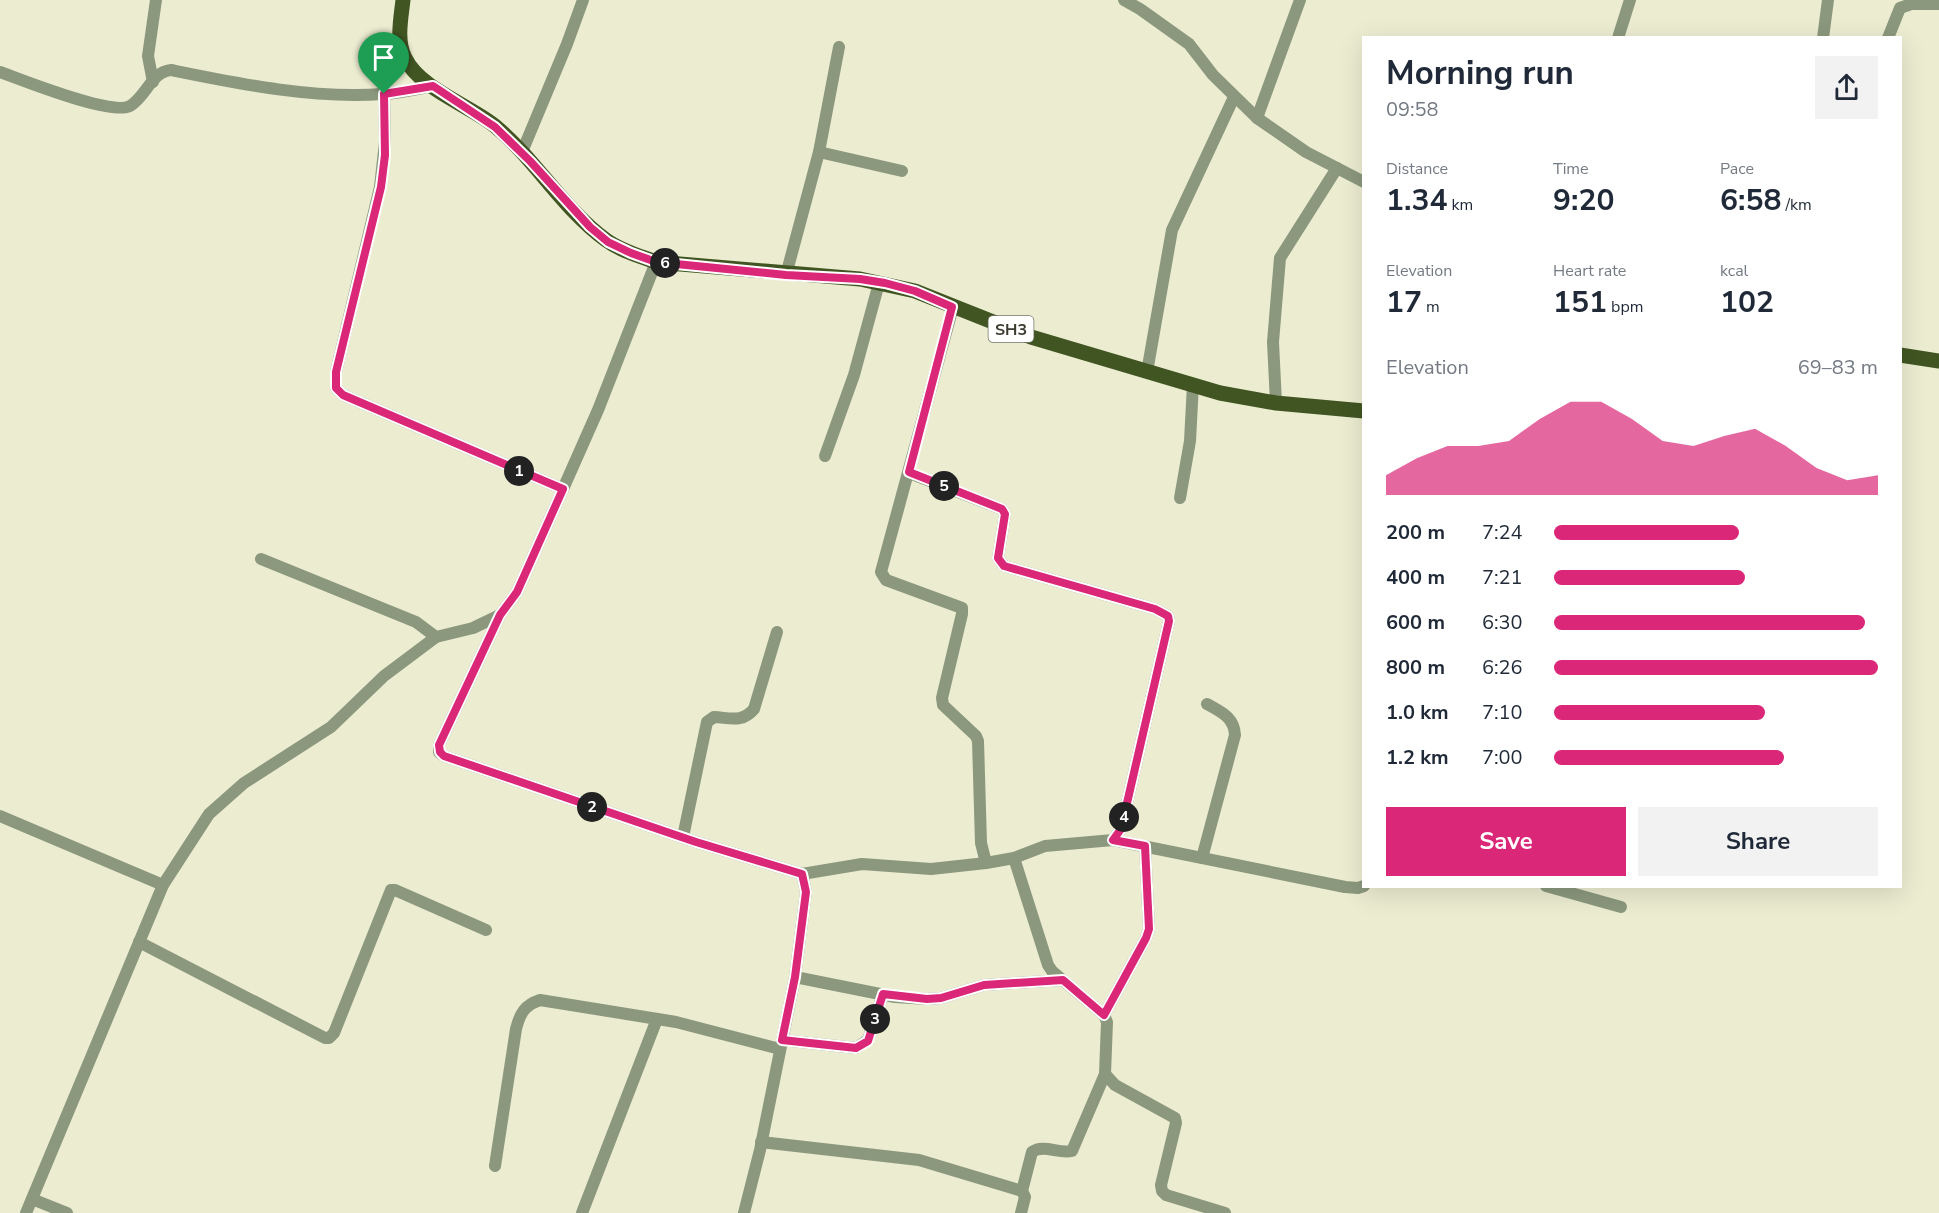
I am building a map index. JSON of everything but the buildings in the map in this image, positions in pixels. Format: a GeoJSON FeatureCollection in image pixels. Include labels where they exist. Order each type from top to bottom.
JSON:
{"type":"FeatureCollection","features":[{"type":"Feature","properties":{"kind":"main road","name":"SH3"},"geometry":{"type":"LineString","coordinates":[[403,0],[402,51],[412,69],[433,86],[487,120],[522,152],[590,227],[602,237],[631,253],[656,262],[879,282],[915,291],[1031,337],[1250,400],[1362,411]]}},
{"type":"Feature","properties":{"kind":"main road"},"geometry":{"type":"LineString","coordinates":[[1902,355],[1939,361]]}},
{"type":"Feature","properties":{"kind":"street"},"geometry":{"type":"LineString","coordinates":[[153,82],[148,56],[156,0]]}},
{"type":"Feature","properties":{"kind":"street"},"geometry":{"type":"LineString","coordinates":[[522,152],[583,0]]}},
{"type":"Feature","properties":{"kind":"street"},"geometry":{"type":"LineString","coordinates":[[1124,0],[1189,45],[1213,75],[1257,118],[1306,152],[1362,181]]}},
{"type":"Feature","properties":{"kind":"street"},"geometry":{"type":"LineString","coordinates":[[1257,118],[1300,0]]}},
{"type":"Feature","properties":{"kind":"street"},"geometry":{"type":"LineString","coordinates":[[1619,36],[1630,0]]}},
{"type":"Feature","properties":{"kind":"street"},"geometry":{"type":"LineString","coordinates":[[1823,36],[1828,0]]}},
{"type":"Feature","properties":{"kind":"street"},"geometry":{"type":"LineString","coordinates":[[1889,36],[1900,8],[1911,2],[1939,4]]}},
{"type":"Feature","properties":{"kind":"street"},"geometry":{"type":"LineString","coordinates":[[786,275],[819,152],[840,47]]}},
{"type":"Feature","properties":{"kind":"street"},"geometry":{"type":"LineString","coordinates":[[0,72],[50,91],[120,108],[130,106],[160,74],[171,70],[274,88],[333,95],[384,94],[433,86]]}},
{"type":"Feature","properties":{"kind":"street"},"geometry":{"type":"LineString","coordinates":[[384,94],[385,155],[381,187],[336,372],[336,388],[343,395],[563,489]]}},
{"type":"Feature","properties":{"kind":"street"},"geometry":{"type":"LineString","coordinates":[[1147,372],[1172,230],[1234,97]]}},
{"type":"Feature","properties":{"kind":"street"},"geometry":{"type":"LineString","coordinates":[[819,152],[902,171]]}},
{"type":"Feature","properties":{"kind":"street"},"geometry":{"type":"LineString","coordinates":[[1276,404],[1273,342],[1280,258],[1337,168]]}},
{"type":"Feature","properties":{"kind":"street"},"geometry":{"type":"LineString","coordinates":[[656,262],[598,410],[517,592],[500,615],[439,745],[440,752],[444,756],[683,837],[802,874],[862,864],[932,869],[986,864],[1014,858],[1045,846],[1113,840],[1345,887],[1362,887]]}},
{"type":"Feature","properties":{"kind":"street"},"geometry":{"type":"LineString","coordinates":[[825,456],[854,375],[879,282]]}},
{"type":"Feature","properties":{"kind":"street"},"geometry":{"type":"LineString","coordinates":[[952,307],[881,572],[886,580],[962,608],[942,698],[943,705],[976,736],[978,741],[981,843],[986,864]]}},
{"type":"Feature","properties":{"kind":"street"},"geometry":{"type":"LineString","coordinates":[[1180,498],[1190,441],[1193,384]]}},
{"type":"Feature","properties":{"kind":"street"},"geometry":{"type":"LineString","coordinates":[[909,472],[1002,509],[1005,514],[998,558],[1004,566],[1155,609],[1168,616],[1169,621],[1121,829],[1113,840]]}},
{"type":"Feature","properties":{"kind":"street"},"geometry":{"type":"LineString","coordinates":[[261,559],[416,622],[436,637]]}},
{"type":"Feature","properties":{"kind":"street"},"geometry":{"type":"LineString","coordinates":[[26,1213],[163,885],[209,814],[244,783],[331,727],[384,676],[436,637],[473,628],[500,615]]}},
{"type":"Feature","properties":{"kind":"street"},"geometry":{"type":"LineString","coordinates":[[683,837],[707,722],[714,717],[739,719],[748,717],[754,709],[777,632]]}},
{"type":"Feature","properties":{"kind":"street"},"geometry":{"type":"LineString","coordinates":[[1202,858],[1235,735],[1235,726],[1227,715],[1207,704]]}},
{"type":"Feature","properties":{"kind":"street"},"geometry":{"type":"LineString","coordinates":[[0,816],[163,885]]}},
{"type":"Feature","properties":{"kind":"street"},"geometry":{"type":"LineString","coordinates":[[1104,1015],[1149,929],[1145,846]]}},
{"type":"Feature","properties":{"kind":"street"},"geometry":{"type":"LineString","coordinates":[[1014,858],[1048,965],[1104,1015],[1107,1022],[1105,1074],[1072,1151],[1059,1152],[1042,1148],[1032,1152],[1022,1191],[1025,1197],[1021,1213]]}},
{"type":"Feature","properties":{"kind":"street"},"geometry":{"type":"LineString","coordinates":[[744,1213],[795,977],[806,892],[802,874]]}},
{"type":"Feature","properties":{"kind":"street"},"geometry":{"type":"LineString","coordinates":[[1553,888],[1622,907]]}},
{"type":"Feature","properties":{"kind":"street"},"geometry":{"type":"LineString","coordinates":[[139,942],[325,1038],[329,1038],[334,1033],[391,890],[486,930]]}},
{"type":"Feature","properties":{"kind":"street"},"geometry":{"type":"LineString","coordinates":[[795,977],[883,994],[927,999],[941,998],[984,985],[1063,980]]}},
{"type":"Feature","properties":{"kind":"street"},"geometry":{"type":"LineString","coordinates":[[495,1166],[516,1029],[520,1013],[530,1003],[540,1000],[676,1022],[781,1045],[856,1048],[868,1041],[883,994]]}},
{"type":"Feature","properties":{"kind":"street"},"geometry":{"type":"LineString","coordinates":[[582,1213],[657,1019]]}},
{"type":"Feature","properties":{"kind":"street"},"geometry":{"type":"LineString","coordinates":[[1105,1074],[1115,1085],[1175,1118],[1176,1123],[1161,1185],[1162,1191],[1166,1195],[1225,1213]]}},
{"type":"Feature","properties":{"kind":"street"},"geometry":{"type":"LineString","coordinates":[[761,1142],[919,1160],[1022,1191]]}},
{"type":"Feature","properties":{"kind":"street"},"geometry":{"type":"LineString","coordinates":[[32,1199],[67,1213]]}},
{"type":"Feature","properties":{"kind":"route"},"geometry":{"type":"LineString","coordinates":[[433,86],[479,114],[510,140],[590,227],[608,242],[631,253],[656,262],[687,266],[860,279],[885,283],[915,291],[952,307],[909,472],[1002,509],[1005,514],[998,558],[1004,566],[1155,609],[1168,616],[1169,621],[1121,829],[1113,840],[1145,846],[1149,929],[1104,1015],[1063,980],[984,985],[941,998],[895,997],[883,994],[868,1041],[856,1048],[782,1040],[795,977],[806,892],[802,874],[696,842],[444,756],[440,752],[439,745],[500,615],[517,592],[563,489],[343,395],[336,388],[336,372],[381,187],[386,132],[384,94],[433,86]]}}]}
